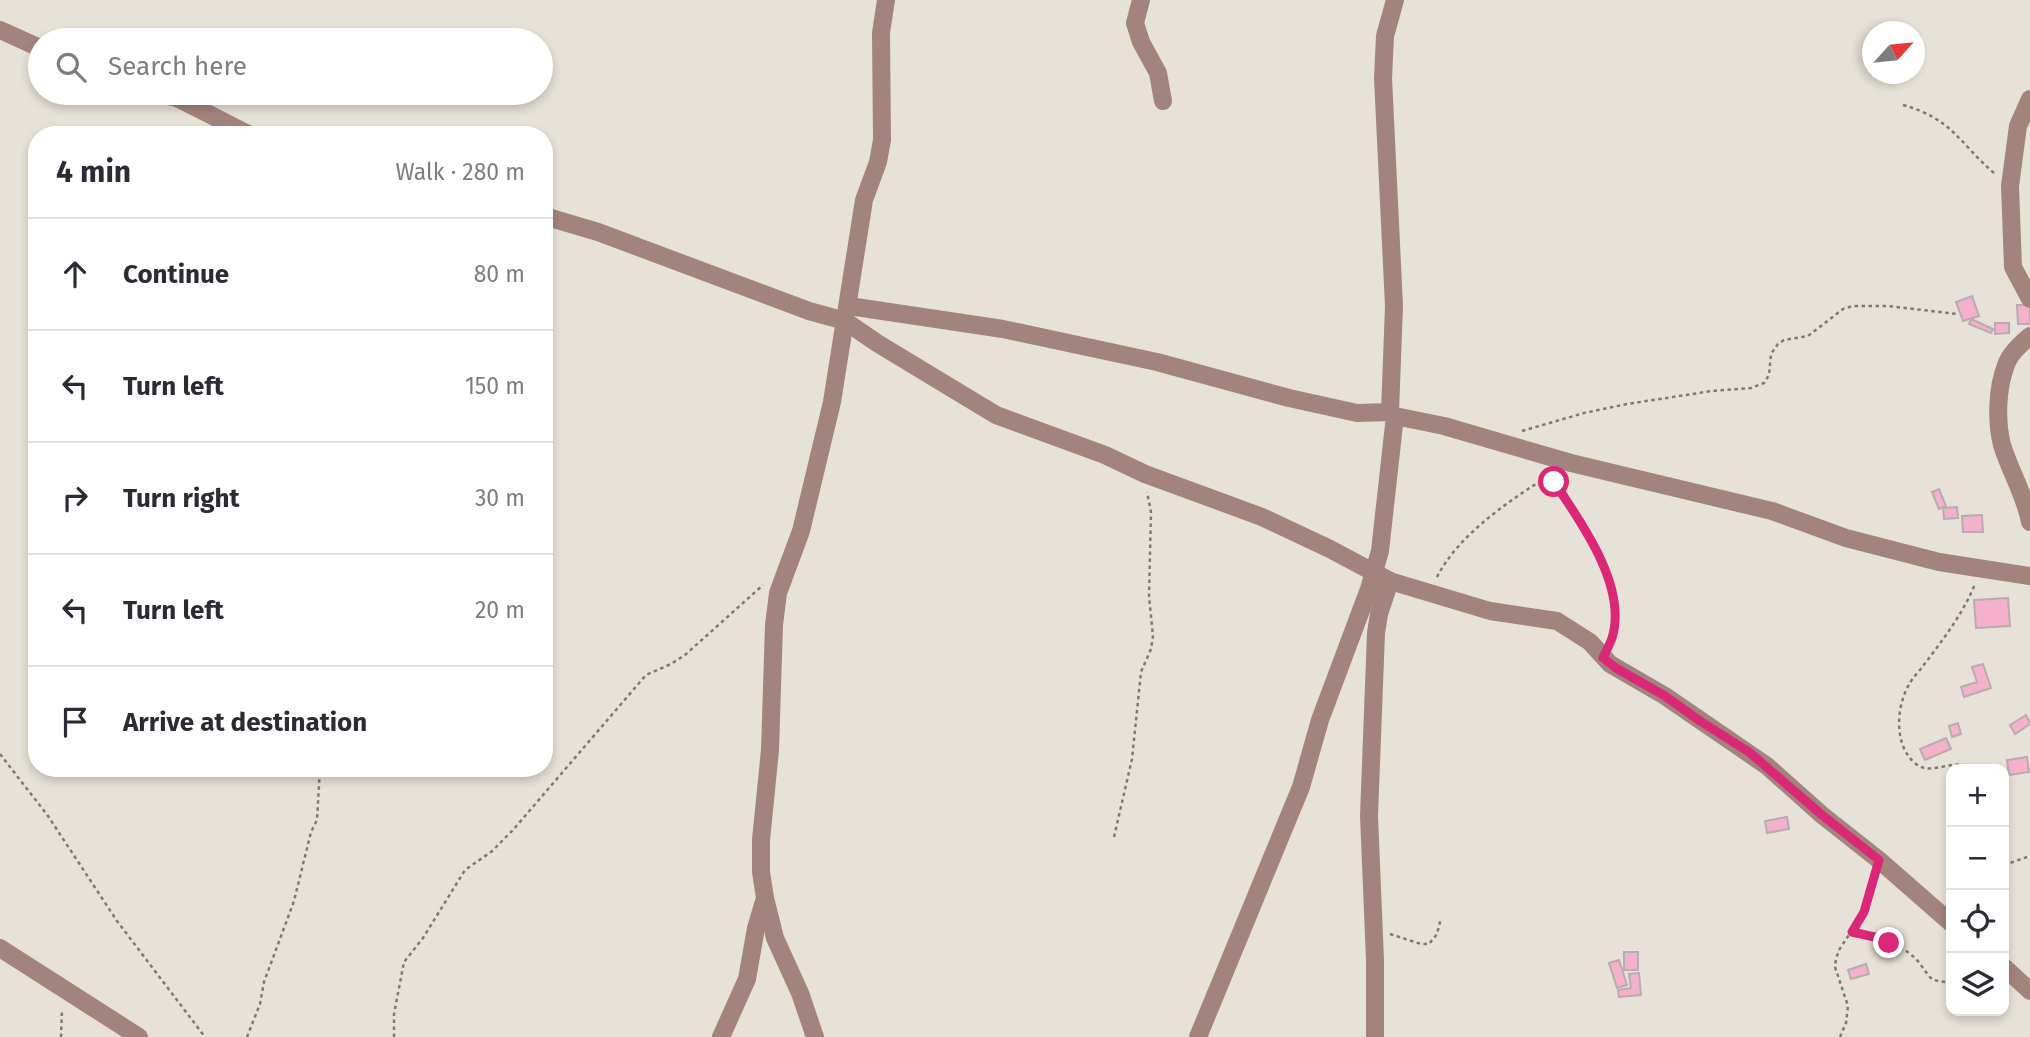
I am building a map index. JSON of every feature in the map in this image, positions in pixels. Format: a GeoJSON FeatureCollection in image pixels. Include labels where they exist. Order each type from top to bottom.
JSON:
{"type":"FeatureCollection","features":[{"type":"Feature","properties":{"kind":"street"},"geometry":{"type":"LineString","coordinates":[[815,1037],[800,993],[775,938],[761,872],[774,625],[778,593],[801,531],[832,402],[864,200],[878,162],[882,139],[881,33],[886,0]]}},
{"type":"Feature","properties":{"kind":"street"},"geometry":{"type":"LineString","coordinates":[[1141,0],[1135,23],[1141,42],[1158,72],[1163,102]]}},
{"type":"Feature","properties":{"kind":"street"},"geometry":{"type":"LineString","coordinates":[[1375,1037],[1369,816],[1376,633],[1382,577],[1380,551],[1392,414],[1394,306],[1383,78],[1385,36],[1395,0]]}},
{"type":"Feature","properties":{"kind":"street"},"geometry":{"type":"LineString","coordinates":[[0,30],[28,43]]}},
{"type":"Feature","properties":{"kind":"street"},"geometry":{"type":"LineString","coordinates":[[2030,99],[2018,126],[2010,186],[2013,267],[2030,299]]}},
{"type":"Feature","properties":{"kind":"street"},"geometry":{"type":"LineString","coordinates":[[191,105],[232,126]]}},
{"type":"Feature","properties":{"kind":"street"},"geometry":{"type":"LineString","coordinates":[[553,219],[598,232],[809,311],[1003,329],[1157,362],[1289,398],[1357,413],[1392,414],[1444,426],[1546,456],[1772,511],[1846,538],[1939,562],[2030,576]]}},
{"type":"Feature","properties":{"kind":"street"},"geometry":{"type":"LineString","coordinates":[[847,313],[877,343],[996,415],[1262,517],[1382,577],[1423,592],[1511,616],[1557,621],[1590,642],[1603,658],[1616,668],[1665,696],[1749,752],[1946,919]]}},
{"type":"Feature","properties":{"kind":"street"},"geometry":{"type":"LineString","coordinates":[[2030,336],[2006,363],[2000,391],[2000,430],[2003,446],[2022,493],[2030,522]]}},
{"type":"Feature","properties":{"kind":"street"},"geometry":{"type":"LineString","coordinates":[[1198,1037],[1301,787],[1320,720],[1382,577]]}},
{"type":"Feature","properties":{"kind":"street"},"geometry":{"type":"LineString","coordinates":[[721,1037],[747,979],[756,928],[765,898]]}},
{"type":"Feature","properties":{"kind":"street"},"geometry":{"type":"LineString","coordinates":[[0,948],[139,1037]]}},
{"type":"Feature","properties":{"kind":"street"},"geometry":{"type":"LineString","coordinates":[[2009,972],[2030,991]]}},
{"type":"Feature","properties":{"kind":"path"},"geometry":{"type":"LineString","coordinates":[[1903,105],[1938,119],[2010,186]]}},
{"type":"Feature","properties":{"kind":"path"},"geometry":{"type":"LineString","coordinates":[[1492,440],[1616,406],[1712,391],[1751,388],[1768,380],[1771,354],[1778,344],[1784,340],[1808,336],[1843,309],[1853,306],[1888,306],[1957,314]]}},
{"type":"Feature","properties":{"kind":"path"},"geometry":{"type":"LineString","coordinates":[[1546,456],[1550,475],[1594,546],[1609,579],[1614,621],[1612,637],[1603,658]]}},
{"type":"Feature","properties":{"kind":"path"},"geometry":{"type":"LineString","coordinates":[[1114,836],[1132,759],[1141,672],[1151,649],[1153,636],[1149,596],[1151,512],[1145,474]]}},
{"type":"Feature","properties":{"kind":"path"},"geometry":{"type":"LineString","coordinates":[[1423,592],[1454,550],[1468,536],[1522,493],[1550,475]]}},
{"type":"Feature","properties":{"kind":"path"},"geometry":{"type":"LineString","coordinates":[[394,1037],[394,1013],[404,962],[423,938],[465,870],[491,852],[513,830],[646,675],[671,664],[685,654],[747,598],[788,566]]}},
{"type":"Feature","properties":{"kind":"path"},"geometry":{"type":"LineString","coordinates":[[1946,765],[1924,768],[1906,753],[1900,738],[1901,705],[1909,684],[1960,614],[1980,569]]}},
{"type":"Feature","properties":{"kind":"path"},"geometry":{"type":"LineString","coordinates":[[0,754],[48,816],[117,921],[205,1037]]}},
{"type":"Feature","properties":{"kind":"path"},"geometry":{"type":"LineString","coordinates":[[247,1037],[294,901],[311,832],[317,820],[319,777]]}},
{"type":"Feature","properties":{"kind":"path"},"geometry":{"type":"LineString","coordinates":[[2009,863],[2030,856]]}},
{"type":"Feature","properties":{"kind":"path"},"geometry":{"type":"LineString","coordinates":[[1840,1037],[1846,1023],[1848,1006],[1838,977],[1836,959],[1864,912],[1879,860]]}},
{"type":"Feature","properties":{"kind":"path"},"geometry":{"type":"LineString","coordinates":[[1374,929],[1426,944],[1434,939],[1441,918]]}},
{"type":"Feature","properties":{"kind":"path"},"geometry":{"type":"LineString","coordinates":[[1852,932],[1879,938],[1906,951],[1933,980],[1946,982]]}},
{"type":"Feature","properties":{"kind":"path"},"geometry":{"type":"LineString","coordinates":[[61,1037],[64,990]]}},
{"type":"Feature","properties":{"kind":"building"},"geometry":{"type":"Polygon","coordinates":[[[1972,296],[1979,316],[1963,321],[1956,302],[1972,296]]]}},
{"type":"Feature","properties":{"kind":"building"},"geometry":{"type":"Polygon","coordinates":[[[2017,305],[2030,305],[2030,324],[2018,324],[2017,305]]]}},
{"type":"Feature","properties":{"kind":"building"},"geometry":{"type":"Polygon","coordinates":[[[1971,319],[1993,329],[1991,333],[1969,324],[1971,319]]]}},
{"type":"Feature","properties":{"kind":"building"},"geometry":{"type":"Polygon","coordinates":[[[1995,323],[2009,323],[2009,333],[1995,334],[1995,323]]]}},
{"type":"Feature","properties":{"kind":"building"},"geometry":{"type":"Polygon","coordinates":[[[1939,489],[1946,506],[1939,509],[1932,492],[1939,489]]]}},
{"type":"Feature","properties":{"kind":"building"},"geometry":{"type":"Polygon","coordinates":[[[1957,507],[1958,518],[1944,519],[1943,508],[1957,507]]]}},
{"type":"Feature","properties":{"kind":"building"},"geometry":{"type":"Polygon","coordinates":[[[1982,515],[1983,532],[1963,532],[1962,516],[1982,515]]]}},
{"type":"Feature","properties":{"kind":"building"},"geometry":{"type":"Polygon","coordinates":[[[2008,598],[2010,626],[1976,628],[1974,600],[2008,598]]]}},
{"type":"Feature","properties":{"kind":"building"},"geometry":{"type":"Polygon","coordinates":[[[1983,664],[1991,688],[1964,697],[1961,687],[1977,682],[1972,667],[1983,664]]]}},
{"type":"Feature","properties":{"kind":"building"},"geometry":{"type":"Polygon","coordinates":[[[2026,715],[2030,724],[2015,734],[2010,725],[2026,715]]]}},
{"type":"Feature","properties":{"kind":"building"},"geometry":{"type":"Polygon","coordinates":[[[1958,723],[1961,734],[1952,737],[1949,726],[1958,723]]]}},
{"type":"Feature","properties":{"kind":"building"},"geometry":{"type":"Polygon","coordinates":[[[1946,738],[1951,749],[1925,760],[1920,749],[1946,738]]]}},
{"type":"Feature","properties":{"kind":"building"},"geometry":{"type":"Polygon","coordinates":[[[2027,757],[2029,772],[2009,775],[2007,760],[2027,757]]]}},
{"type":"Feature","properties":{"kind":"building"},"geometry":{"type":"Polygon","coordinates":[[[1787,817],[1789,829],[1767,833],[1765,821],[1787,817]]]}},
{"type":"Feature","properties":{"kind":"building"},"geometry":{"type":"Polygon","coordinates":[[[1624,952],[1638,952],[1638,970],[1624,970],[1624,952]]]}},
{"type":"Feature","properties":{"kind":"building"},"geometry":{"type":"Polygon","coordinates":[[[1619,960],[1627,985],[1617,988],[1609,963],[1619,960]]]}},
{"type":"Feature","properties":{"kind":"building"},"geometry":{"type":"Polygon","coordinates":[[[1866,964],[1869,974],[1851,979],[1848,970],[1866,964]]]}},
{"type":"Feature","properties":{"kind":"building"},"geometry":{"type":"Polygon","coordinates":[[[1639,973],[1641,995],[1619,997],[1618,990],[1631,988],[1629,974],[1639,973]]]}},
{"type":"Feature","properties":{"kind":"route"},"geometry":{"type":"LineString","coordinates":[[1554,482],[1594,546],[1609,579],[1614,621],[1612,637],[1603,658],[1749,752],[1879,860],[1864,912],[1852,932],[1889,943]]}}]}
